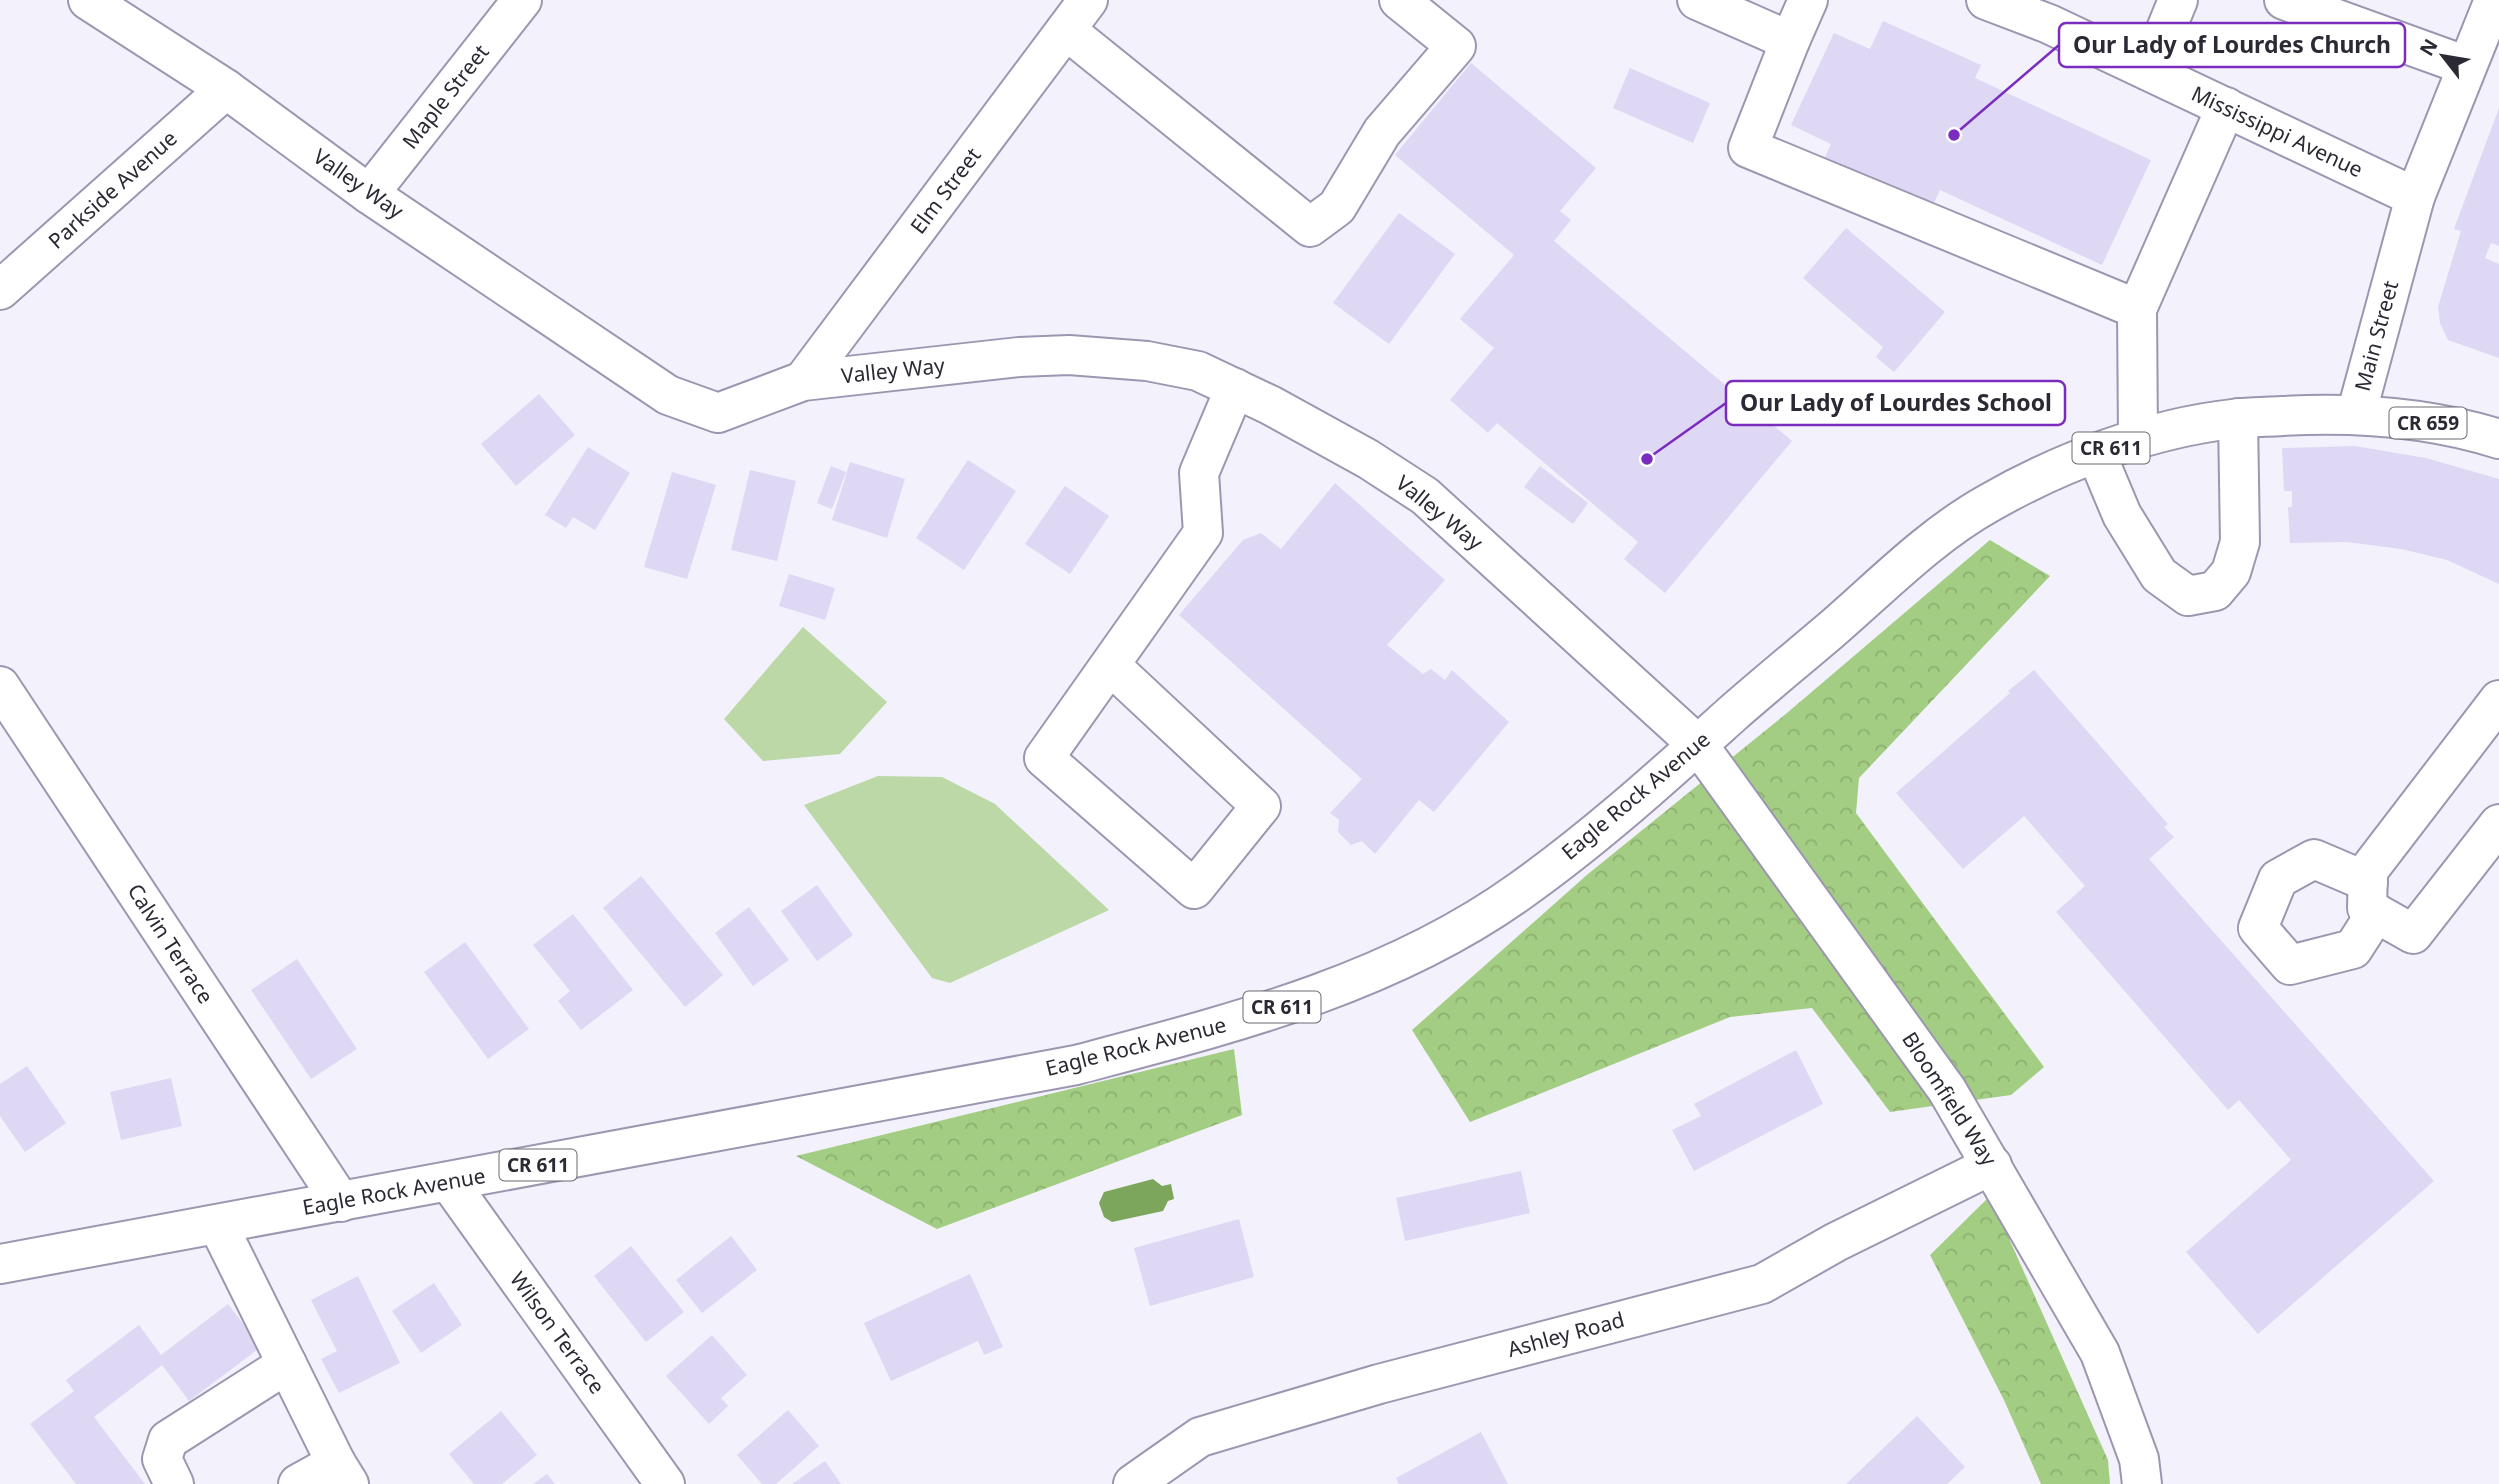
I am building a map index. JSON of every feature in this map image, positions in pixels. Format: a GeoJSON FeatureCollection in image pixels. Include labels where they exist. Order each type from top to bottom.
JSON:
{"type":"FeatureCollection","features":[{"type":"Feature","properties":{"kind":"street","name":"Valley Way"},"geometry":{"type":"LineString","coordinates":[[88,0],[226,89],[369,194],[668,395],[718,413],[803,382],[1069,355],[1147,361],[1198,371],[1235,388],[1368,459],[1425,496],[1698,745]]}},
{"type":"Feature","properties":{"kind":"street","name":"Maple Street"},"geometry":{"type":"LineString","coordinates":[[369,194],[522,0]]}},
{"type":"Feature","properties":{"kind":"street","name":"Elm Street"},"geometry":{"type":"LineString","coordinates":[[803,382],[1088,0]]}},
{"type":"Feature","properties":{"kind":"street"},"geometry":{"type":"LineString","coordinates":[[1066,30],[1310,227],[1337,207],[1381,132],[1456,46],[1399,0]]}},
{"type":"Feature","properties":{"kind":"street"},"geometry":{"type":"LineString","coordinates":[[1697,0],[1790,41]]}},
{"type":"Feature","properties":{"kind":"street"},"geometry":{"type":"LineString","coordinates":[[1808,0],[1748,148],[2137,309]]}},
{"type":"Feature","properties":{"kind":"street","name":"Mississippi Avenue"},"geometry":{"type":"LineString","coordinates":[[1986,0],[2044,10],[2149,71],[2415,197]]}},
{"type":"Feature","properties":{"kind":"street"},"geometry":{"type":"LineString","coordinates":[[2149,71],[2178,0]]}},
{"type":"Feature","properties":{"kind":"street"},"geometry":{"type":"LineString","coordinates":[[2284,0],[2467,66]]}},
{"type":"Feature","properties":{"kind":"street","name":"Main Street"},"geometry":{"type":"LineString","coordinates":[[2494,0],[2415,197],[2356,415],[2432,423],[2499,439]]}},
{"type":"Feature","properties":{"kind":"street","name":"Parkside Avenue"},"geometry":{"type":"LineString","coordinates":[[0,290],[226,89]]}},
{"type":"Feature","properties":{"kind":"street"},"geometry":{"type":"LineString","coordinates":[[2138,439],[2137,309],[2225,107]]}},
{"type":"Feature","properties":{"kind":"street"},"geometry":{"type":"LineString","coordinates":[[1110,665],[1261,806],[1194,889],[1044,758],[1203,533],[1199,473],[1235,388]]}},
{"type":"Feature","properties":{"kind":"street","name":"Eagle Rock Avenue"},"geometry":{"type":"LineString","coordinates":[[0,1265],[1076,1065],[1298,1003],[1443,940],[1519,892],[1625,810],[1909,559],[1986,504],[2065,464],[2138,439],[2238,418],[2356,415]]}},
{"type":"Feature","properties":{"kind":"street"},"geometry":{"type":"LineString","coordinates":[[2096,453],[2122,515],[2159,575],[2188,596],[2215,591],[2231,572],[2240,542],[2238,418]]}},
{"type":"Feature","properties":{"kind":"street","name":"Calvin Terrace"},"geometry":{"type":"LineString","coordinates":[[0,686],[341,1202]]}},
{"type":"Feature","properties":{"kind":"street"},"geometry":{"type":"LineString","coordinates":[[2499,700],[2368,871],[2372,897],[2413,934],[2499,824]]}},
{"type":"Feature","properties":{"kind":"street","name":"Bloomfield Way"},"geometry":{"type":"LineString","coordinates":[[1698,745],[1947,1090],[2100,1353],[2138,1459],[2142,1484]]}},
{"type":"Feature","properties":{"kind":"street","name":"Ashley Road"},"geometry":{"type":"LineString","coordinates":[[1133,1484],[1200,1437],[1379,1384],[1762,1284],[1836,1241],[1992,1165]]}},
{"type":"Feature","properties":{"kind":"street","name":"Wilson Terrace"},"geometry":{"type":"LineString","coordinates":[[449,1182],[665,1484]]}},
{"type":"Feature","properties":{"kind":"street"},"geometry":{"type":"LineString","coordinates":[[218,1224],[342,1473],[298,1484]]}},
{"type":"Feature","properties":{"kind":"street"},"geometry":{"type":"LineString","coordinates":[[174,1484],[162,1459],[167,1440],[287,1364]]}},
{"type":"Feature","properties":{"kind":"green space"},"geometry":{"type":"Polygon","coordinates":[[[1990,540],[2050,576],[1859,778],[1856,813],[2044,1067],[2011,1095],[1890,1112],[1812,1008],[1730,1017],[1470,1122],[1412,1030],[1588,874],[1787,713],[1990,540]]]}},
{"type":"Feature","properties":{"kind":"green space"},"geometry":{"type":"Polygon","coordinates":[[[1234,1049],[1242,1115],[937,1229],[796,1156],[1234,1049]]]}},
{"type":"Feature","properties":{"kind":"green space"},"geometry":{"type":"Polygon","coordinates":[[[1990,1196],[2108,1460],[2110,1484],[2041,1484],[2004,1400],[1930,1255],[1990,1196]]]}},
{"type":"Feature","properties":{"kind":"shaded area"},"geometry":{"type":"Polygon","coordinates":[[[803,627],[887,702],[840,754],[763,761],[724,719],[803,627]]]}},
{"type":"Feature","properties":{"kind":"shaded area"},"geometry":{"type":"Polygon","coordinates":[[[878,776],[942,777],[995,804],[1109,910],[950,983],[932,978],[804,805],[878,776]]]}},
{"type":"Feature","properties":{"kind":"shaded area"},"geometry":{"type":"Polygon","coordinates":[[[1153,1179],[1162,1186],[1171,1184],[1174,1199],[1168,1201],[1163,1211],[1112,1222],[1104,1217],[1099,1203],[1104,1192],[1153,1179]]]}},
{"type":"Feature","properties":{"kind":"building"},"geometry":{"type":"Polygon","coordinates":[[[1883,21],[1981,65],[1975,78],[2151,160],[2102,265],[1940,190],[1927,218],[1820,168],[1831,144],[1791,125],[1834,33],[1870,49],[1883,21]]]}},
{"type":"Feature","properties":{"kind":"building"},"geometry":{"type":"Polygon","coordinates":[[[1471,63],[1596,168],[1560,211],[1571,220],[1554,241],[1792,441],[1665,593],[1624,559],[1638,542],[1497,423],[1488,433],[1450,400],[1494,348],[1460,319],[1514,255],[1395,155],[1471,63]]]}},
{"type":"Feature","properties":{"kind":"building"},"geometry":{"type":"Polygon","coordinates":[[[1630,68],[1710,103],[1693,143],[1613,108],[1630,68]]]}},
{"type":"Feature","properties":{"kind":"building"},"geometry":{"type":"Polygon","coordinates":[[[2499,108],[2499,246],[2491,243],[2485,258],[2499,264],[2499,358],[2448,340],[2440,323],[2438,307],[2461,231],[2454,229],[2499,108]]]}},
{"type":"Feature","properties":{"kind":"building"},"geometry":{"type":"Polygon","coordinates":[[[1399,213],[1455,254],[1389,344],[1333,303],[1399,213]]]}},
{"type":"Feature","properties":{"kind":"building"},"geometry":{"type":"Polygon","coordinates":[[[1846,228],[1945,312],[1894,372],[1876,357],[1883,347],[1803,278],[1846,228]]]}},
{"type":"Feature","properties":{"kind":"building"},"geometry":{"type":"Polygon","coordinates":[[[539,394],[575,435],[516,486],[481,444],[539,394]]]}},
{"type":"Feature","properties":{"kind":"building"},"geometry":{"type":"Polygon","coordinates":[[[2355,446],[2426,458],[2499,479],[2499,584],[2447,560],[2401,549],[2346,542],[2290,543],[2288,507],[2292,507],[2292,491],[2284,491],[2282,448],[2355,446]]]}},
{"type":"Feature","properties":{"kind":"building"},"geometry":{"type":"Polygon","coordinates":[[[588,447],[630,473],[595,530],[573,517],[566,528],[545,515],[588,447]]]}},
{"type":"Feature","properties":{"kind":"building"},"geometry":{"type":"Polygon","coordinates":[[[968,460],[1016,491],[964,570],[916,538],[968,460]]]}},
{"type":"Feature","properties":{"kind":"building"},"geometry":{"type":"Polygon","coordinates":[[[850,462],[905,479],[887,538],[832,520],[850,462]]]}},
{"type":"Feature","properties":{"kind":"building"},"geometry":{"type":"Polygon","coordinates":[[[831,466],[846,472],[832,509],[817,503],[831,466]]]}},
{"type":"Feature","properties":{"kind":"building"},"geometry":{"type":"Polygon","coordinates":[[[1540,466],[1588,503],[1573,524],[1524,487],[1540,466]]]}},
{"type":"Feature","properties":{"kind":"building"},"geometry":{"type":"Polygon","coordinates":[[[750,470],[796,481],[777,561],[731,550],[750,470]]]}},
{"type":"Feature","properties":{"kind":"building"},"geometry":{"type":"Polygon","coordinates":[[[672,472],[716,485],[687,579],[644,567],[672,472]]]}},
{"type":"Feature","properties":{"kind":"building"},"geometry":{"type":"Polygon","coordinates":[[[1335,483],[1445,580],[1387,645],[1423,674],[1431,669],[1445,680],[1452,670],[1509,722],[1434,812],[1419,800],[1375,854],[1362,841],[1351,845],[1338,832],[1339,820],[1330,813],[1362,779],[1179,615],[1243,540],[1261,533],[1281,549],[1335,483]]]}},
{"type":"Feature","properties":{"kind":"building"},"geometry":{"type":"Polygon","coordinates":[[[1065,486],[1109,516],[1070,574],[1025,544],[1065,486]]]}},
{"type":"Feature","properties":{"kind":"building"},"geometry":{"type":"Polygon","coordinates":[[[789,574],[835,588],[825,620],[779,606],[789,574]]]}},
{"type":"Feature","properties":{"kind":"building"},"geometry":{"type":"Polygon","coordinates":[[[2034,670],[2168,824],[2164,827],[2174,837],[2149,859],[2434,1181],[2258,1334],[2186,1252],[2291,1160],[2239,1100],[2228,1110],[2056,912],[2085,886],[2024,816],[1963,869],[1896,793],[2034,670]]]}},
{"type":"Feature","properties":{"kind":"building"},"geometry":{"type":"Polygon","coordinates":[[[641,876],[723,975],[685,1007],[603,908],[641,876]]]}},
{"type":"Feature","properties":{"kind":"building"},"geometry":{"type":"Polygon","coordinates":[[[817,885],[853,935],[817,961],[781,911],[817,885]]]}},
{"type":"Feature","properties":{"kind":"building"},"geometry":{"type":"Polygon","coordinates":[[[749,907],[789,960],[753,986],[715,933],[749,907]]]}},
{"type":"Feature","properties":{"kind":"building"},"geometry":{"type":"Polygon","coordinates":[[[573,914],[633,990],[581,1030],[558,1001],[570,991],[533,945],[573,914]]]}},
{"type":"Feature","properties":{"kind":"building"},"geometry":{"type":"Polygon","coordinates":[[[465,942],[529,1029],[488,1059],[424,972],[465,942]]]}},
{"type":"Feature","properties":{"kind":"building"},"geometry":{"type":"Polygon","coordinates":[[[297,959],[357,1049],[311,1079],[251,990],[297,959]]]}},
{"type":"Feature","properties":{"kind":"building"},"geometry":{"type":"Polygon","coordinates":[[[1796,1050],[1823,1104],[1694,1171],[1672,1130],[1701,1116],[1694,1104],[1796,1050]]]}},
{"type":"Feature","properties":{"kind":"building"},"geometry":{"type":"Polygon","coordinates":[[[27,1066],[66,1123],[25,1152],[0,1116],[0,1084],[27,1066]]]}},
{"type":"Feature","properties":{"kind":"building"},"geometry":{"type":"Polygon","coordinates":[[[171,1078],[182,1126],[121,1140],[110,1092],[171,1078]]]}},
{"type":"Feature","properties":{"kind":"building"},"geometry":{"type":"Polygon","coordinates":[[[1521,1171],[1530,1213],[1405,1241],[1396,1198],[1521,1171]]]}},
{"type":"Feature","properties":{"kind":"building"},"geometry":{"type":"Polygon","coordinates":[[[1239,1219],[1254,1277],[1150,1306],[1134,1248],[1239,1219]]]}},
{"type":"Feature","properties":{"kind":"building"},"geometry":{"type":"Polygon","coordinates":[[[731,1236],[757,1270],[702,1313],[676,1280],[731,1236]]]}},
{"type":"Feature","properties":{"kind":"building"},"geometry":{"type":"Polygon","coordinates":[[[631,1246],[684,1312],[646,1342],[594,1276],[631,1246]]]}},
{"type":"Feature","properties":{"kind":"building"},"geometry":{"type":"Polygon","coordinates":[[[970,1274],[1003,1347],[984,1355],[978,1341],[891,1381],[864,1323],[970,1274]]]}},
{"type":"Feature","properties":{"kind":"building"},"geometry":{"type":"Polygon","coordinates":[[[358,1276],[400,1363],[339,1393],[321,1359],[337,1351],[311,1300],[358,1276]]]}},
{"type":"Feature","properties":{"kind":"building"},"geometry":{"type":"Polygon","coordinates":[[[434,1283],[462,1325],[421,1353],[392,1311],[434,1283]]]}},
{"type":"Feature","properties":{"kind":"building"},"geometry":{"type":"Polygon","coordinates":[[[228,1304],[261,1347],[189,1401],[162,1365],[94,1417],[145,1484],[76,1484],[30,1424],[74,1391],[66,1380],[139,1325],[161,1355],[228,1304]]]}},
{"type":"Feature","properties":{"kind":"building"},"geometry":{"type":"Polygon","coordinates":[[[712,1335],[747,1375],[721,1398],[728,1406],[709,1424],[666,1376],[712,1335]]]}},
{"type":"Feature","properties":{"kind":"building"},"geometry":{"type":"Polygon","coordinates":[[[788,1410],[819,1446],[776,1484],[762,1484],[737,1455],[788,1410]]]}},
{"type":"Feature","properties":{"kind":"building"},"geometry":{"type":"Polygon","coordinates":[[[501,1411],[537,1455],[502,1484],[474,1484],[449,1454],[501,1411]]]}},
{"type":"Feature","properties":{"kind":"building"},"geometry":{"type":"Polygon","coordinates":[[[1917,1416],[1965,1467],[1947,1484],[1846,1484],[1917,1416]]]}},
{"type":"Feature","properties":{"kind":"building"},"geometry":{"type":"Polygon","coordinates":[[[1481,1432],[1508,1484],[1399,1484],[1396,1478],[1481,1432]]]}},
{"type":"Feature","properties":{"kind":"building"},"geometry":{"type":"Polygon","coordinates":[[[825,1461],[841,1484],[792,1484],[825,1461]]]}},
{"type":"Feature","properties":{"kind":"building"},"geometry":{"type":"Polygon","coordinates":[[[547,1474],[555,1484],[533,1484],[547,1474]]]}},
{"type":"Feature","properties":{"kind":"place","name":"Our Lady of Lourdes Church"},"geometry":{"type":"Point","coordinates":[1954,135]}},
{"type":"Feature","properties":{"kind":"place","name":"Our Lady of Lourdes School"},"geometry":{"type":"Point","coordinates":[1647,459]}}]}
